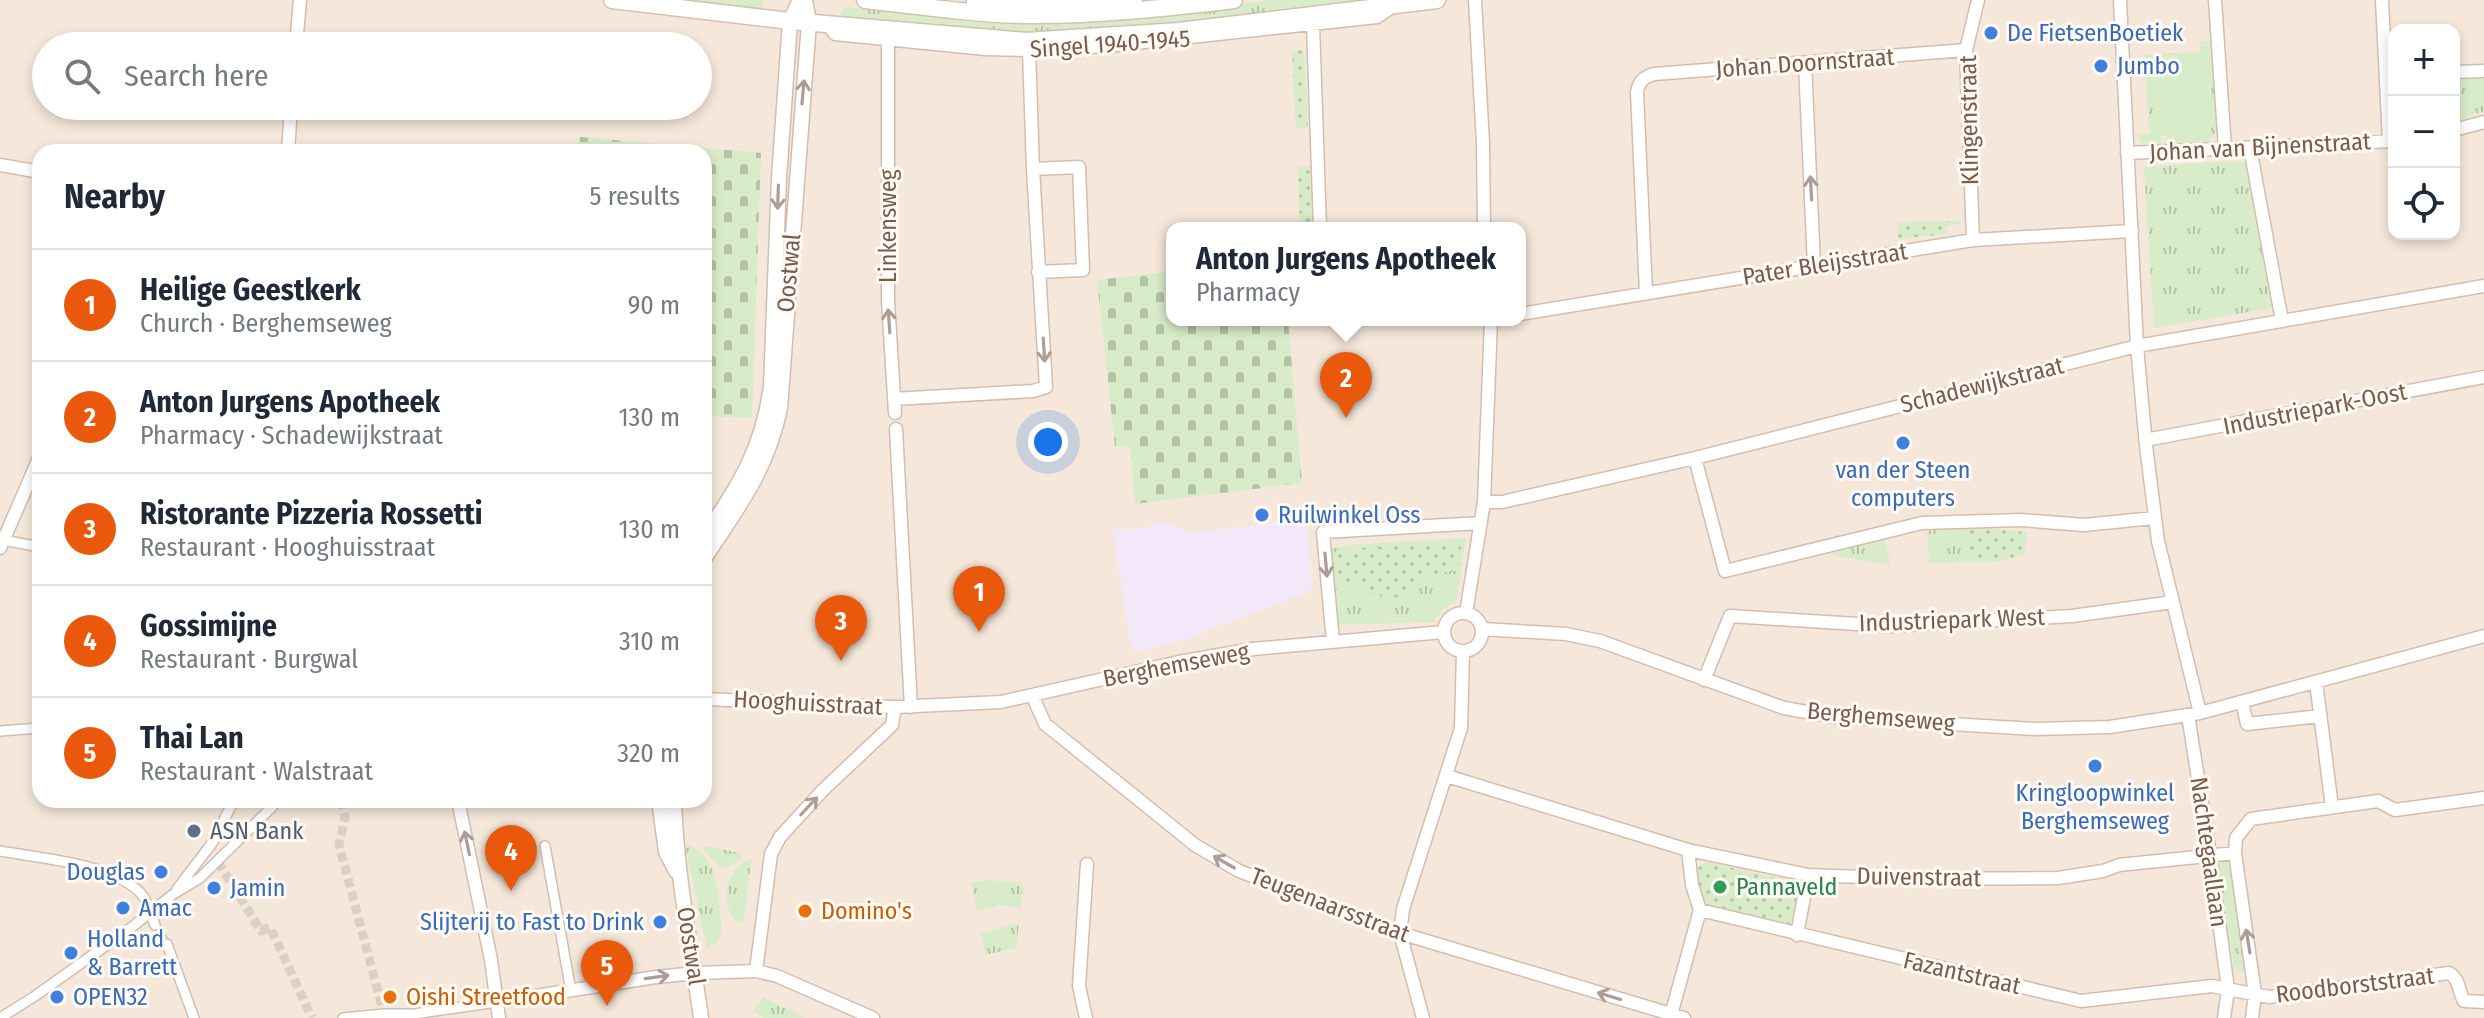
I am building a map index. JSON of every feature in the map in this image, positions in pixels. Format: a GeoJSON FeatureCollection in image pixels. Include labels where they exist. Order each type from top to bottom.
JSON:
{"type":"FeatureCollection","features":[{"type":"Feature","properties":{"kind":"main road","name":"Singel 1940-1945"},"geometry":{"type":"LineString","coordinates":[[612,0],[790,21],[1026,41],[1179,31],[1437,0]]}},
{"type":"Feature","properties":{"kind":"main road","name":"Singel 1940-1945"},"geometry":{"type":"LineString","coordinates":[[865,0],[973,5],[1026,15],[1100,13],[1234,0]]}},
{"type":"Feature","properties":{"kind":"street"},"geometry":{"type":"LineString","coordinates":[[297,32],[300,0]]}},
{"type":"Feature","properties":{"kind":"street","name":"Oostwal"},"geometry":{"type":"LineString","coordinates":[[803,0],[818,23],[786,302],[780,408],[764,464],[746,499],[713,531],[754,455],[767,418],[790,21],[803,0]]}},
{"type":"Feature","properties":{"kind":"street","name":"Singel 1940-1945"},"geometry":{"type":"LineString","coordinates":[[973,5],[1136,0]]}},
{"type":"Feature","properties":{"kind":"street"},"geometry":{"type":"LineString","coordinates":[[1475,0],[1484,222]]}},
{"type":"Feature","properties":{"kind":"street","name":"Klingenstraat"},"geometry":{"type":"LineString","coordinates":[[1973,240],[1966,50],[1978,0]]}},
{"type":"Feature","properties":{"kind":"street","name":"Nachtegaallaan"},"geometry":{"type":"LineString","coordinates":[[2120,0],[2137,346],[2145,440],[2154,518],[2194,714],[2228,989],[2224,1018]]}},
{"type":"Feature","properties":{"kind":"street"},"geometry":{"type":"LineString","coordinates":[[2215,0],[2225,149]]}},
{"type":"Feature","properties":{"kind":"street"},"geometry":{"type":"LineString","coordinates":[[2382,0],[2388,56]]}},
{"type":"Feature","properties":{"kind":"street","name":"Singel 1940-1945"},"geometry":{"type":"LineString","coordinates":[[818,23],[835,34],[985,49],[1029,50],[1107,46],[1313,25],[1377,17],[1395,5]]}},
{"type":"Feature","properties":{"kind":"street"},"geometry":{"type":"LineString","coordinates":[[1313,25],[1320,222]]}},
{"type":"Feature","properties":{"kind":"street","name":"Linkensweg"},"geometry":{"type":"LineString","coordinates":[[888,39],[888,301],[895,413]]}},
{"type":"Feature","properties":{"kind":"street"},"geometry":{"type":"LineString","coordinates":[[894,399],[1033,391],[1046,387],[1029,50]]}},
{"type":"Feature","properties":{"kind":"street","name":"Johan Doornstraat"},"geometry":{"type":"LineString","coordinates":[[1646,293],[1637,92],[1639,83],[1645,77],[1966,50]]}},
{"type":"Feature","properties":{"kind":"street"},"geometry":{"type":"LineString","coordinates":[[1805,63],[1814,266]]}},
{"type":"Feature","properties":{"kind":"street"},"geometry":{"type":"LineString","coordinates":[[2460,72],[2484,71]]}},
{"type":"Feature","properties":{"kind":"street"},"geometry":{"type":"LineString","coordinates":[[289,144],[290,120]]}},
{"type":"Feature","properties":{"kind":"street"},"geometry":{"type":"LineString","coordinates":[[2460,128],[2484,122]]}},
{"type":"Feature","properties":{"kind":"street","name":"Johan van Bijnenstraat"},"geometry":{"type":"LineString","coordinates":[[2127,153],[2388,141]]}},
{"type":"Feature","properties":{"kind":"street"},"geometry":{"type":"LineString","coordinates":[[2250,148],[2282,321]]}},
{"type":"Feature","properties":{"kind":"street"},"geometry":{"type":"LineString","coordinates":[[0,165],[32,171]]}},
{"type":"Feature","properties":{"kind":"street"},"geometry":{"type":"LineString","coordinates":[[1033,169],[1079,167],[1083,270],[1038,272]]}},
{"type":"Feature","properties":{"kind":"street","name":"Pater Bleijsstraat"},"geometry":{"type":"LineString","coordinates":[[1526,313],[1973,240],[2132,231]]}},
{"type":"Feature","properties":{"kind":"street","name":"Schadewijkstraat"},"geometry":{"type":"LineString","coordinates":[[1484,502],[1502,502],[1695,458],[2137,346],[2484,286]]}},
{"type":"Feature","properties":{"kind":"street"},"geometry":{"type":"LineString","coordinates":[[1466,613],[1484,502],[1491,326]]}},
{"type":"Feature","properties":{"kind":"street","name":"Industriepark-Oost"},"geometry":{"type":"LineString","coordinates":[[2145,440],[2484,377]]}},
{"type":"Feature","properties":{"kind":"street"},"geometry":{"type":"LineString","coordinates":[[896,429],[911,707]]}},
{"type":"Feature","properties":{"kind":"street"},"geometry":{"type":"LineString","coordinates":[[1695,458],[1725,571],[1922,523],[2021,520],[2084,525],[2154,518]]}},
{"type":"Feature","properties":{"kind":"street"},"geometry":{"type":"LineString","coordinates":[[32,475],[2,544],[32,546]]}},
{"type":"Feature","properties":{"kind":"street"},"geometry":{"type":"LineString","coordinates":[[1333,642],[1323,532],[1481,523]]}},
{"type":"Feature","properties":{"kind":"street","name":"Industriepark West"},"geometry":{"type":"LineString","coordinates":[[1704,680],[1730,616],[1889,626],[2072,616],[2173,602]]}},
{"type":"Feature","properties":{"kind":"street"},"geometry":{"type":"LineString","coordinates":[[1466,613],[1479,622],[1482,629],[1478,645],[1463,652],[1449,646],[1443,632],[1450,617],[1466,613]]}},
{"type":"Feature","properties":{"kind":"street","name":"Berghemseweg"},"geometry":{"type":"LineString","coordinates":[[1482,629],[1566,634],[1600,641],[1784,708],[1835,717],[2035,729],[2110,727],[2194,714],[2484,636]]}},
{"type":"Feature","properties":{"kind":"street","name":"Berghemseweg"},"geometry":{"type":"LineString","coordinates":[[911,707],[1001,702],[1179,662],[1253,649],[1443,632]]}},
{"type":"Feature","properties":{"kind":"street"},"geometry":{"type":"LineString","coordinates":[[1423,1018],[1400,933],[1403,909],[1461,728],[1463,652]]}},
{"type":"Feature","properties":{"kind":"street"},"geometry":{"type":"LineString","coordinates":[[2316,682],[2332,807]]}},
{"type":"Feature","properties":{"kind":"street","name":"Teugenaarsstraat"},"geometry":{"type":"LineString","coordinates":[[1032,695],[1045,724],[1195,845],[1239,871],[1400,933],[1677,1016]]}},
{"type":"Feature","properties":{"kind":"street","name":"Hooghuisstraat"},"geometry":{"type":"LineString","coordinates":[[712,699],[911,707]]}},
{"type":"Feature","properties":{"kind":"street"},"geometry":{"type":"LineString","coordinates":[[2242,702],[2247,724],[2320,716]]}},
{"type":"Feature","properties":{"kind":"street"},"geometry":{"type":"LineString","coordinates":[[756,971],[771,854],[780,837],[823,790],[892,725],[895,707]]}},
{"type":"Feature","properties":{"kind":"street"},"geometry":{"type":"LineString","coordinates":[[0,731],[32,729]]}},
{"type":"Feature","properties":{"kind":"street","name":"Duivenstraat"},"geometry":{"type":"LineString","coordinates":[[1447,776],[1688,850],[1808,875],[1916,879],[2058,878],[2103,871],[2119,865],[2235,853]]}},
{"type":"Feature","properties":{"kind":"street"},"geometry":{"type":"LineString","coordinates":[[2235,853],[2236,838],[2251,819],[2378,801],[2395,810],[2484,798]]}},
{"type":"Feature","properties":{"kind":"street"},"geometry":{"type":"LineString","coordinates":[[172,895],[213,842],[230,808]]}},
{"type":"Feature","properties":{"kind":"street"},"geometry":{"type":"LineString","coordinates":[[0,1018],[200,878],[271,808]]}},
{"type":"Feature","properties":{"kind":"street"},"geometry":{"type":"LineString","coordinates":[[460,808],[491,960],[499,1018]]}},
{"type":"Feature","properties":{"kind":"street","name":"Oostwal"},"geometry":{"type":"LineString","coordinates":[[660,808],[666,852],[678,874]]}},
{"type":"Feature","properties":{"kind":"street","name":"Oostwal"},"geometry":{"type":"LineString","coordinates":[[674,808],[678,874],[701,1018]]}},
{"type":"Feature","properties":{"kind":"street"},"geometry":{"type":"LineString","coordinates":[[545,846],[571,991]]}},
{"type":"Feature","properties":{"kind":"street"},"geometry":{"type":"LineString","coordinates":[[1677,1016],[1700,910],[1692,885],[1688,850]]}},
{"type":"Feature","properties":{"kind":"street"},"geometry":{"type":"LineString","coordinates":[[0,851],[99,869],[120,878],[143,896],[155,925]]}},
{"type":"Feature","properties":{"kind":"street","name":"Nachtegaallaan"},"geometry":{"type":"LineString","coordinates":[[2235,853],[2255,994],[2252,1018]]}},
{"type":"Feature","properties":{"kind":"street"},"geometry":{"type":"LineString","coordinates":[[1086,1018],[1079,986],[1087,864]]}},
{"type":"Feature","properties":{"kind":"street"},"geometry":{"type":"LineString","coordinates":[[1797,935],[1808,875]]}},
{"type":"Feature","properties":{"kind":"street","name":"Fazantstraat"},"geometry":{"type":"LineString","coordinates":[[1700,910],[2081,1001],[2212,986],[2228,989]]}},
{"type":"Feature","properties":{"kind":"street"},"geometry":{"type":"LineString","coordinates":[[167,944],[194,1018]]}},
{"type":"Feature","properties":{"kind":"street"},"geometry":{"type":"LineString","coordinates":[[343,1018],[414,1014],[696,973],[756,971],[777,976],[873,1018]]}},
{"type":"Feature","properties":{"kind":"street","name":"Roodborststraat"},"geometry":{"type":"LineString","coordinates":[[2255,994],[2269,997],[2449,973],[2457,980],[2464,1001],[2484,1002]]}},
{"type":"Feature","properties":{"kind":"street"},"geometry":{"type":"LineString","coordinates":[[2228,989],[2255,994]]}},
{"type":"Feature","properties":{"kind":"shaded area"},"geometry":{"type":"Polygon","coordinates":[[[0,0],[2484,0],[2484,1018],[0,1018],[0,0]]]}},
{"type":"Feature","properties":{"kind":"shaded area"},"geometry":{"type":"Polygon","coordinates":[[[1307,519],[1312,590],[1188,638],[1132,653],[1113,531],[1152,527],[1152,523],[1163,522],[1190,533],[1307,519]]]}},
{"type":"Feature","properties":{"kind":"green space"},"geometry":{"type":"Polygon","coordinates":[[[669,0],[763,0],[761,10],[669,0]]]}},
{"type":"Feature","properties":{"kind":"green space"},"geometry":{"type":"Polygon","coordinates":[[[1273,0],[1405,0],[1229,22],[1045,36],[841,18],[844,7],[993,22],[1196,9],[1273,0]]]}},
{"type":"Feature","properties":{"kind":"green space"},"geometry":{"type":"Polygon","coordinates":[[[2200,41],[2211,41],[2217,131],[2207,141],[2167,144],[2167,136],[2206,133],[2202,64],[2155,66],[2161,144],[2141,143],[2138,135],[2149,134],[2145,55],[2200,52],[2200,41]]]}},
{"type":"Feature","properties":{"kind":"green space"},"geometry":{"type":"Polygon","coordinates":[[[1304,50],[1308,128],[1296,129],[1292,51],[1304,50]]]}},
{"type":"Feature","properties":{"kind":"green space"},"geometry":{"type":"Polygon","coordinates":[[[2202,63],[2207,134],[2159,136],[2155,66],[2202,63]]]}},
{"type":"Feature","properties":{"kind":"green space"},"geometry":{"type":"Polygon","coordinates":[[[2484,77],[2484,111],[2460,119],[2460,96],[2460,78],[2484,77]]]}},
{"type":"Feature","properties":{"kind":"green space"},"geometry":{"type":"Polygon","coordinates":[[[580,137],[659,144],[578,144],[580,137]]]}},
{"type":"Feature","properties":{"kind":"green space"},"geometry":{"type":"Polygon","coordinates":[[[712,149],[761,153],[752,418],[712,416],[712,149]]]}},
{"type":"Feature","properties":{"kind":"green space"},"geometry":{"type":"Polygon","coordinates":[[[2245,162],[2272,308],[2154,328],[2144,167],[2245,162]]]}},
{"type":"Feature","properties":{"kind":"green space"},"geometry":{"type":"Polygon","coordinates":[[[1310,166],[1312,222],[1300,222],[1298,167],[1310,166]]]}},
{"type":"Feature","properties":{"kind":"green space"},"geometry":{"type":"Polygon","coordinates":[[[1959,221],[1959,224],[1947,226],[1948,234],[1898,239],[1897,222],[1959,221]]]}},
{"type":"Feature","properties":{"kind":"green space"},"geometry":{"type":"Polygon","coordinates":[[[1166,272],[1166,326],[1289,326],[1302,483],[1135,504],[1131,447],[1115,446],[1097,280],[1166,272]]]}},
{"type":"Feature","properties":{"kind":"green space"},"geometry":{"type":"Polygon","coordinates":[[[1969,527],[1968,562],[1929,563],[1927,531],[1969,527]]]}},
{"type":"Feature","properties":{"kind":"green space"},"geometry":{"type":"Polygon","coordinates":[[[1969,527],[2027,532],[2025,555],[1994,562],[1968,562],[1969,527]]]}},
{"type":"Feature","properties":{"kind":"green space"},"geometry":{"type":"Polygon","coordinates":[[[1884,537],[1891,566],[1821,553],[1884,537]]]}},
{"type":"Feature","properties":{"kind":"green space"},"geometry":{"type":"Polygon","coordinates":[[[1466,538],[1457,601],[1442,609],[1434,622],[1334,625],[1327,549],[1466,538]]]}},
{"type":"Feature","properties":{"kind":"green space"},"geometry":{"type":"Polygon","coordinates":[[[1462,541],[1458,571],[1410,583],[1406,597],[1381,598],[1358,587],[1334,586],[1331,553],[1462,541]]]}},
{"type":"Feature","properties":{"kind":"green space"},"geometry":{"type":"Polygon","coordinates":[[[685,845],[702,853],[708,861],[718,890],[721,932],[717,942],[707,949],[685,845]]]}},
{"type":"Feature","properties":{"kind":"green space"},"geometry":{"type":"Polygon","coordinates":[[[705,846],[741,853],[742,857],[727,868],[720,868],[704,850],[705,846]]]}},
{"type":"Feature","properties":{"kind":"green space"},"geometry":{"type":"Polygon","coordinates":[[[752,859],[743,924],[729,911],[727,890],[735,870],[752,859]]]}},
{"type":"Feature","properties":{"kind":"green space"},"geometry":{"type":"Polygon","coordinates":[[[2222,860],[2229,862],[2247,972],[2234,968],[2217,863],[2222,860]]]}},
{"type":"Feature","properties":{"kind":"green space"},"geometry":{"type":"Polygon","coordinates":[[[1706,862],[1799,883],[1793,925],[1736,914],[1709,905],[1701,893],[1696,873],[1696,869],[1706,862]]]}},
{"type":"Feature","properties":{"kind":"green space"},"geometry":{"type":"Polygon","coordinates":[[[971,882],[1023,883],[1021,908],[999,905],[977,911],[971,882]]]}},
{"type":"Feature","properties":{"kind":"green space"},"geometry":{"type":"Polygon","coordinates":[[[1019,922],[1016,948],[985,955],[981,934],[1019,922]]]}},
{"type":"Feature","properties":{"kind":"green space"},"geometry":{"type":"Polygon","coordinates":[[[763,997],[806,1018],[764,1018],[753,1011],[763,997]]]}},
{"type":"Feature","properties":{"kind":"tunnel"},"geometry":{"type":"LineString","coordinates":[[343,808],[345,817],[339,845],[384,1014]]}},
{"type":"Feature","properties":{"kind":"tunnel"},"geometry":{"type":"LineString","coordinates":[[218,862],[261,931],[270,927],[312,1018]]}},
{"type":"Feature","properties":{"kind":"tunnel"},"geometry":{"type":"LineString","coordinates":[[155,925],[167,944]]}},
{"type":"Feature","properties":{"kind":"place","name":"De FietsenBoetiek"},"geometry":{"type":"Point","coordinates":[1991,33]}},
{"type":"Feature","properties":{"kind":"place","name":"Jumbo"},"geometry":{"type":"Point","coordinates":[2101,66]}},
{"type":"Feature","properties":{"kind":"place","name":"Anton Jurgens Apotheek"},"geometry":{"type":"Point","coordinates":[1346,418]}},
{"type":"Feature","properties":{"kind":"place","name":"van der Steen computers"},"geometry":{"type":"Point","coordinates":[1903,443]}},
{"type":"Feature","properties":{"kind":"place","name":"Ruilwinkel Oss"},"geometry":{"type":"Point","coordinates":[1262,515]}},
{"type":"Feature","properties":{"kind":"place","name":"Heilige Geestkerk"},"geometry":{"type":"Point","coordinates":[979,632]}},
{"type":"Feature","properties":{"kind":"place","name":"Ristorante Pizzeria Rossetti"},"geometry":{"type":"Point","coordinates":[841,661]}},
{"type":"Feature","properties":{"kind":"place","name":"Kringloopwinkel Berghemseweg"},"geometry":{"type":"Point","coordinates":[2095,766]}},
{"type":"Feature","properties":{"kind":"place","name":"ASN Bank"},"geometry":{"type":"Point","coordinates":[194,831]}},
{"type":"Feature","properties":{"kind":"place","name":"Douglas"},"geometry":{"type":"Point","coordinates":[161,872]}},
{"type":"Feature","properties":{"kind":"place","name":"Pannaveld"},"geometry":{"type":"Point","coordinates":[1720,887]}},
{"type":"Feature","properties":{"kind":"place","name":"Jamin"},"geometry":{"type":"Point","coordinates":[214,888]}},
{"type":"Feature","properties":{"kind":"place","name":"Gossimijne"},"geometry":{"type":"Point","coordinates":[511,891]}},
{"type":"Feature","properties":{"kind":"place","name":"Amac"},"geometry":{"type":"Point","coordinates":[123,908]}},
{"type":"Feature","properties":{"kind":"place","name":"Domino's"},"geometry":{"type":"Point","coordinates":[805,911]}},
{"type":"Feature","properties":{"kind":"place","name":"Slijterij to Fast to Drink"},"geometry":{"type":"Point","coordinates":[660,922]}},
{"type":"Feature","properties":{"kind":"place","name":"Holland & Barrett"},"geometry":{"type":"Point","coordinates":[71,953]}},
{"type":"Feature","properties":{"kind":"place","name":"OPEN32"},"geometry":{"type":"Point","coordinates":[57,997]}},
{"type":"Feature","properties":{"kind":"place","name":"Oishi Streetfood"},"geometry":{"type":"Point","coordinates":[390,997]}},
{"type":"Feature","properties":{"kind":"place","name":"Thai Lan"},"geometry":{"type":"Point","coordinates":[607,1006]}}]}
